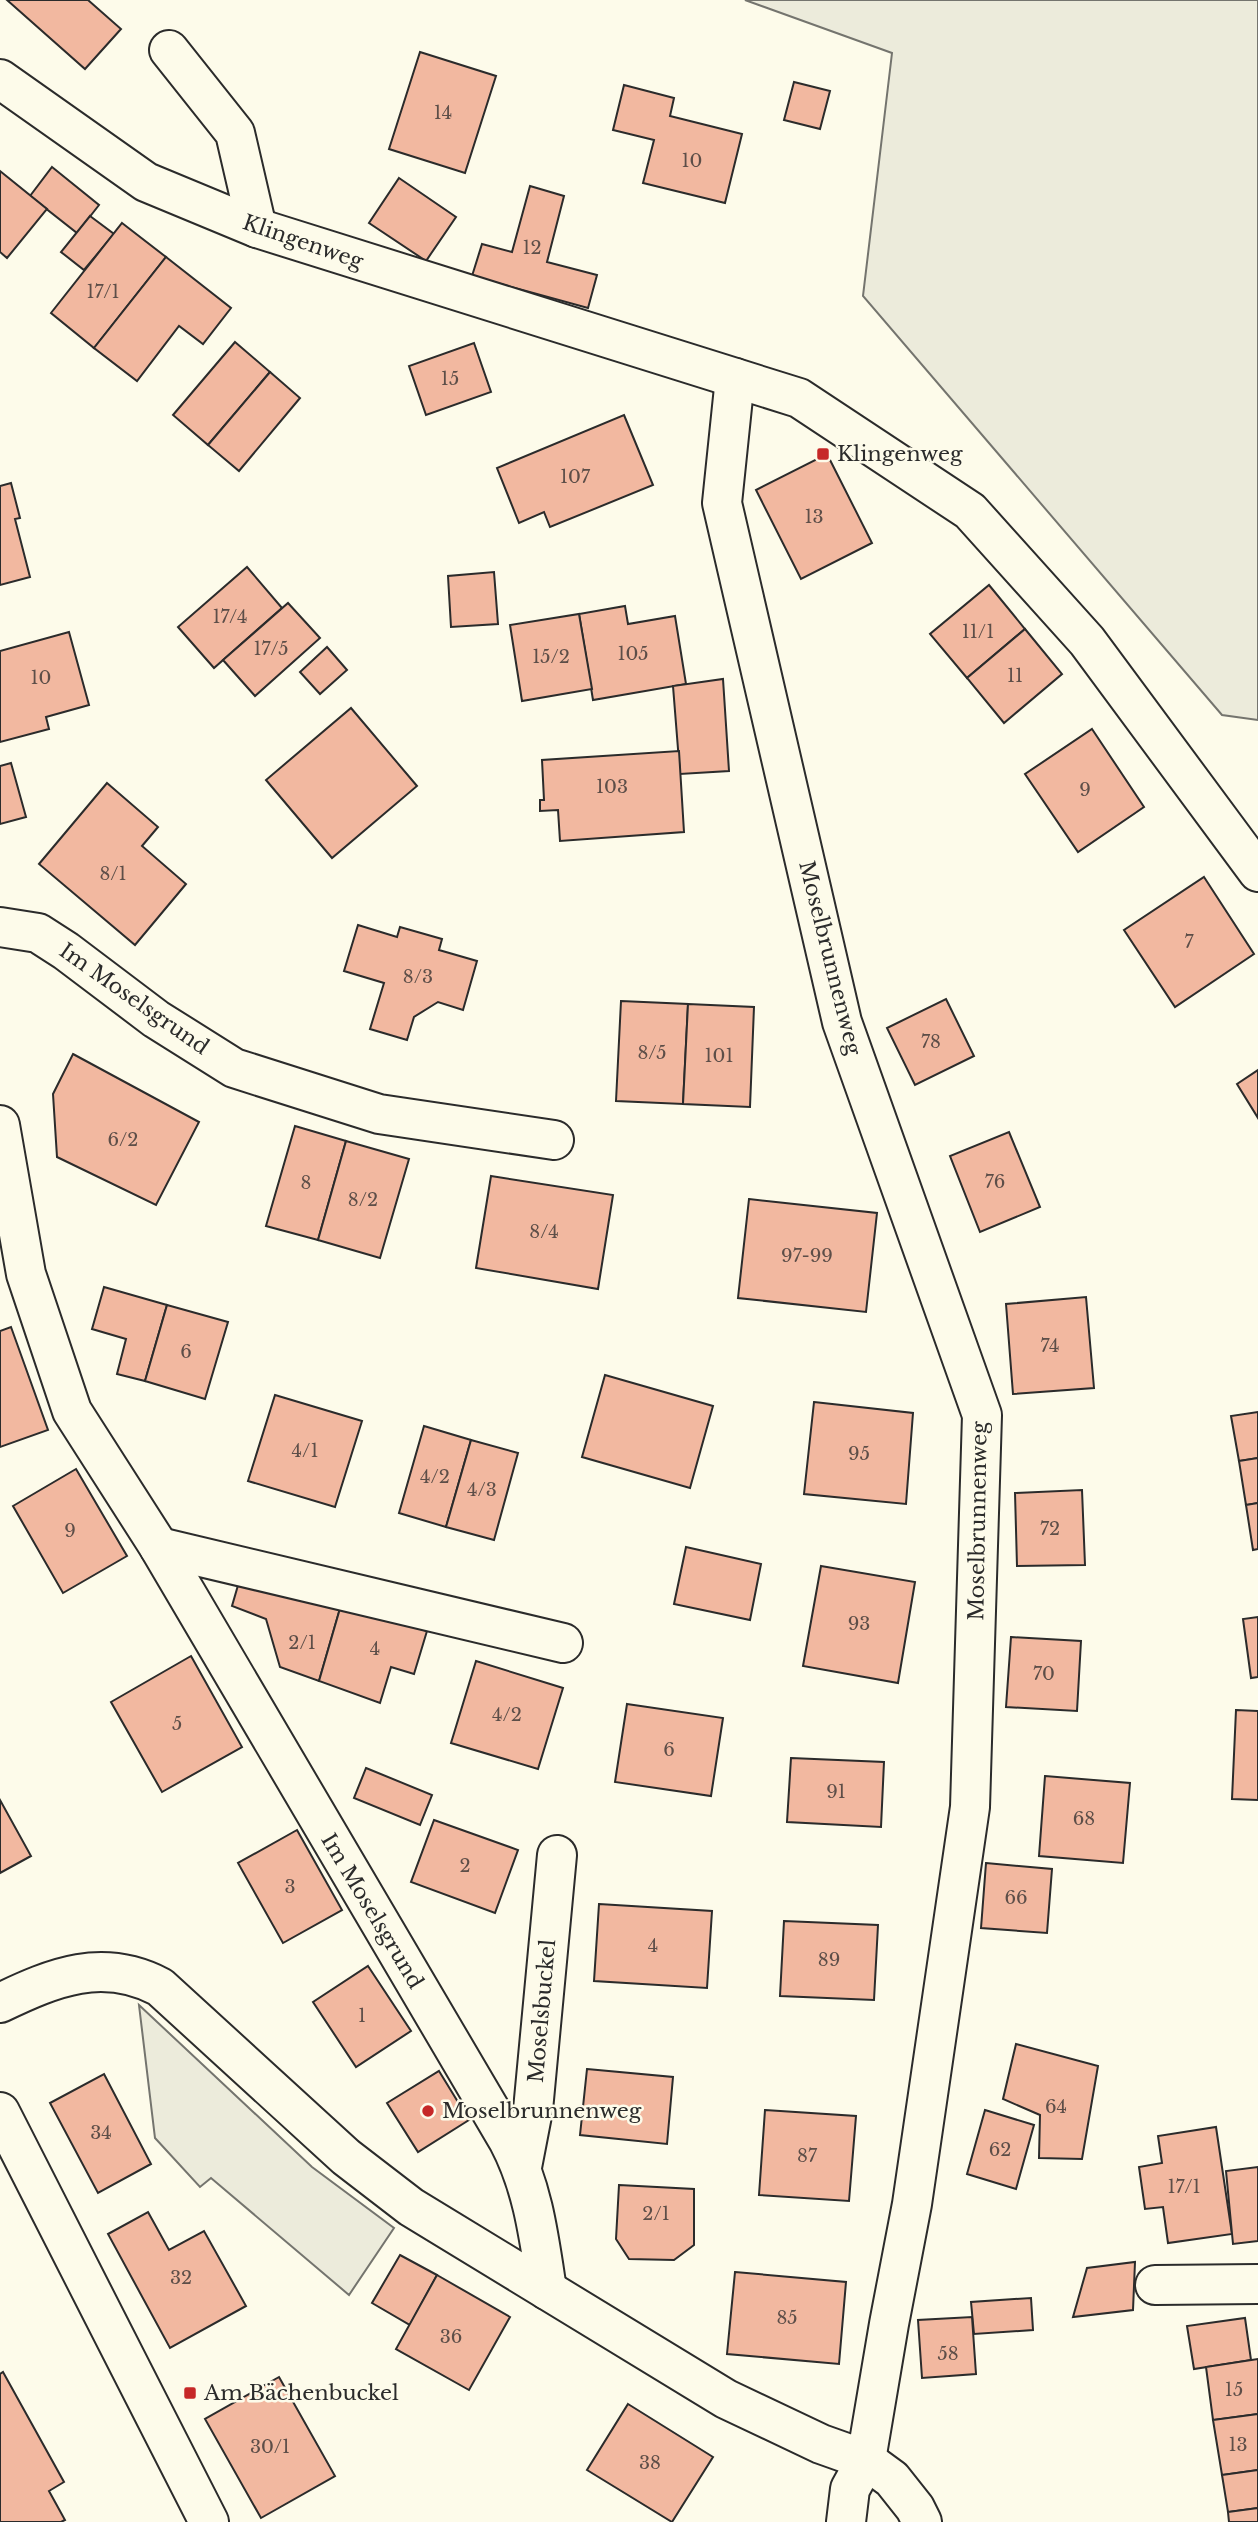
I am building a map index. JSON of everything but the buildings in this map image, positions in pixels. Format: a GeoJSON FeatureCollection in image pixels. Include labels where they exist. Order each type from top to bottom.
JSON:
{"type":"FeatureCollection","features":[{"type":"Feature","properties":{"kind":"street"},"geometry":{"type":"LineString","coordinates":[[169,50],[235,133],[257,229]]}},
{"type":"Feature","properties":{"kind":"street","name":"Klingenweg"},"geometry":{"type":"LineString","coordinates":[[0,79],[146,182],[257,229],[799,398],[970,511],[1087,641],[1258,872]]}},
{"type":"Feature","properties":{"kind":"street","name":"Moselbrunnenweg"},"geometry":{"type":"LineString","coordinates":[[735,378],[722,503],[842,1022],[982,1415],[970,1807],[912,2204],[866,2460],[850,2490],[846,2522]]}},
{"type":"Feature","properties":{"kind":"street","name":"Im Moselsgrund"},"geometry":{"type":"LineString","coordinates":[[0,927],[37,933],[66,951],[156,1020],[234,1068],[379,1114],[554,1139]]}},
{"type":"Feature","properties":{"kind":"street","name":"Im Moselsgrund"},"geometry":{"type":"LineString","coordinates":[[0,1125],[26,1274],[72,1411],[159,1546],[522,2167],[536,2214],[547,2290]]}},
{"type":"Feature","properties":{"kind":"street"},"geometry":{"type":"LineString","coordinates":[[159,1546],[564,1643]]}},
{"type":"Feature","properties":{"kind":"street","name":"Moselsbuckel"},"geometry":{"type":"LineString","coordinates":[[522,2167],[533,2109],[557,1855]]}},
{"type":"Feature","properties":{"kind":"street"},"geometry":{"type":"LineString","coordinates":[[0,2003],[32,1987],[79,1973],[108,1970],[140,1976],[160,1987],[337,2148],[411,2207],[726,2399],[821,2444],[866,2460],[892,2479],[915,2508],[922,2522]]}},
{"type":"Feature","properties":{"kind":"street"},"geometry":{"type":"LineString","coordinates":[[0,2112],[209,2522]]}},
{"type":"Feature","properties":{"kind":"street"},"geometry":{"type":"LineString","coordinates":[[1156,2285],[1258,2284]]}},
{"type":"Feature","properties":{"kind":"shaded area"},"geometry":{"type":"Polygon","coordinates":[[[745,0],[1258,0],[1258,720],[1222,715],[863,296],[892,53],[745,0]]]}},
{"type":"Feature","properties":{"kind":"shaded area"},"geometry":{"type":"Polygon","coordinates":[[[139,2005],[312,2167],[394,2228],[349,2295],[211,2178],[200,2187],[155,2138],[139,2005]]]}},
{"type":"Feature","properties":{"kind":"place","name":"Klingenweg"},"geometry":{"type":"Point","coordinates":[823,454]}},
{"type":"Feature","properties":{"kind":"place","name":"Moselbrunnenweg"},"geometry":{"type":"Point","coordinates":[428,2111]}},
{"type":"Feature","properties":{"kind":"place","name":"Am Bächenbuckel"},"geometry":{"type":"Point","coordinates":[190,2393]}}]}
